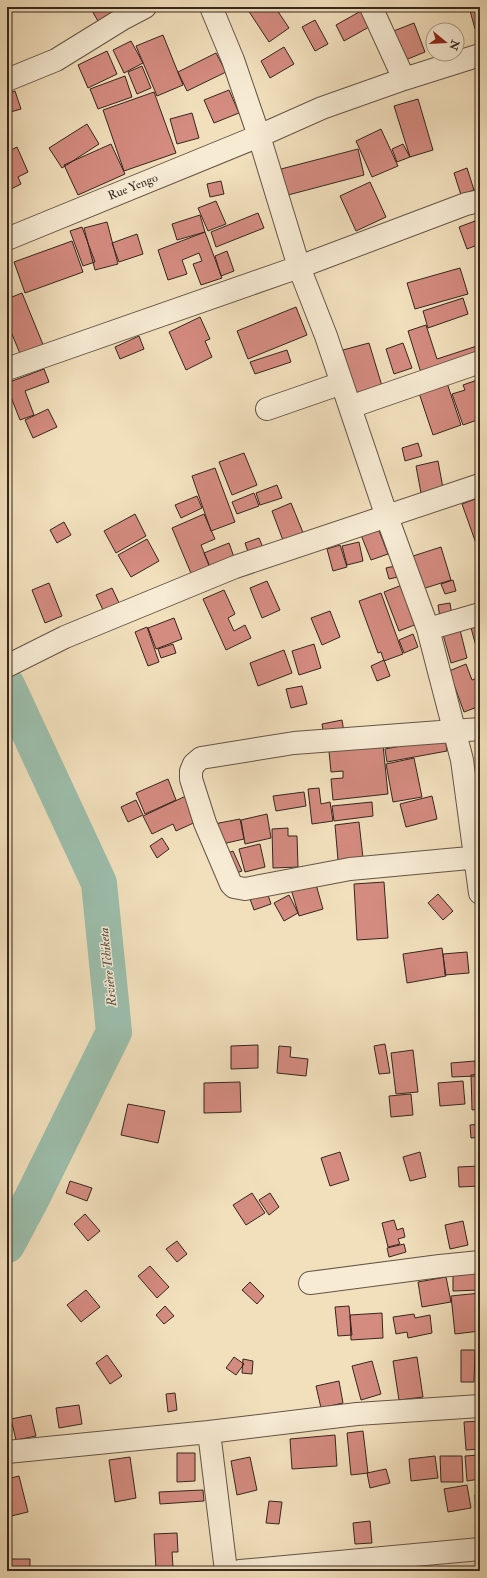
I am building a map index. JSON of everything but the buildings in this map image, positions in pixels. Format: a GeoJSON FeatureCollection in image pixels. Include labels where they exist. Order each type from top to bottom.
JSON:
{"type":"FeatureCollection","features":[{"type":"Feature","properties":{"kind":"street"},"geometry":{"type":"LineString","coordinates":[[7,80],[56,60],[124,18],[146,7]]}},
{"type":"Feature","properties":{"kind":"street"},"geometry":{"type":"LineString","coordinates":[[211,7],[233,60],[259,136],[299,267],[326,336],[387,517],[428,629],[462,760],[477,858],[480,893]]}},
{"type":"Feature","properties":{"kind":"street"},"geometry":{"type":"LineString","coordinates":[[371,7],[404,79]]}},
{"type":"Feature","properties":{"kind":"street","name":"Rue Yengo"},"geometry":{"type":"LineString","coordinates":[[7,239],[259,136],[322,108],[404,79],[480,55]]}},
{"type":"Feature","properties":{"kind":"street"},"geometry":{"type":"LineString","coordinates":[[7,369],[299,267],[480,200]]}},
{"type":"Feature","properties":{"kind":"street"},"geometry":{"type":"LineString","coordinates":[[350,408],[480,362]]}},
{"type":"Feature","properties":{"kind":"street"},"geometry":{"type":"LineString","coordinates":[[267,409],[342,383]]}},
{"type":"Feature","properties":{"kind":"street"},"geometry":{"type":"LineString","coordinates":[[7,666],[65,637],[235,568],[480,485]]}},
{"type":"Feature","properties":{"kind":"street"},"geometry":{"type":"LineString","coordinates":[[428,629],[480,614]]}},
{"type":"Feature","properties":{"kind":"street"},"geometry":{"type":"LineString","coordinates":[[477,858],[350,869],[246,889],[239,888],[231,884],[190,779],[194,764],[201,758],[294,743],[480,729]]}},
{"type":"Feature","properties":{"kind":"street"},"geometry":{"type":"LineString","coordinates":[[310,1283],[480,1262]]}},
{"type":"Feature","properties":{"kind":"street"},"geometry":{"type":"LineString","coordinates":[[7,1452],[209,1432],[357,1414],[480,1406]]}},
{"type":"Feature","properties":{"kind":"street"},"geometry":{"type":"LineString","coordinates":[[209,1432],[226,1571]]}},
{"type":"Feature","properties":{"kind":"street"},"geometry":{"type":"LineString","coordinates":[[240,1571],[480,1549]]}},
{"type":"Feature","properties":{"kind":"waterway","name":"Rivière Tchiketa"},"geometry":{"type":"LineString","coordinates":[[7,685],[99,883],[114,1032],[32,1198],[7,1245]]}}]}
